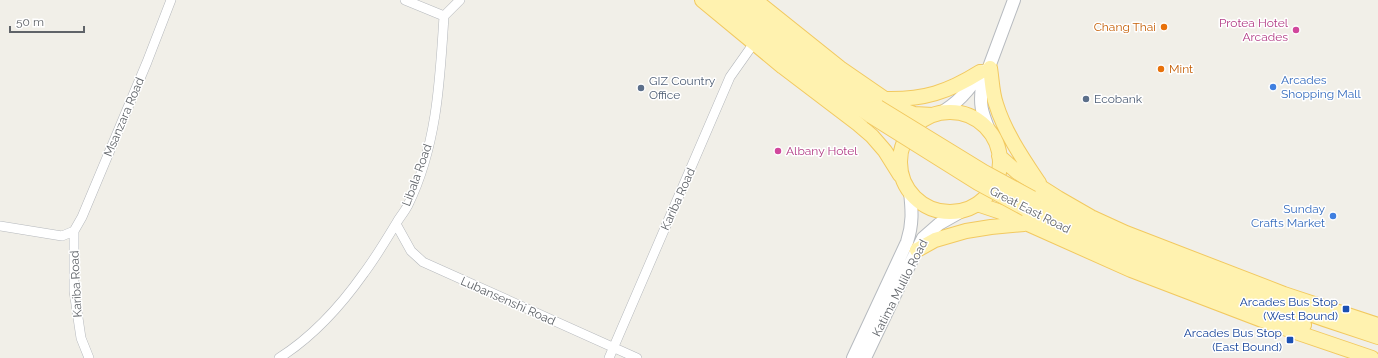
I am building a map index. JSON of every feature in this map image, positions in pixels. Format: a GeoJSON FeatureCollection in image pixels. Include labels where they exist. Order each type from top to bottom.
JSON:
{"type":"FeatureCollection","features":[{"type":"Feature","properties":{"kind":"main road"},"geometry":{"type":"LineString","coordinates":[[702,0],[872,136],[885,151],[903,178],[910,192],[922,203],[945,212],[962,211],[977,204],[995,184],[998,175],[998,148],[990,133],[981,109],[980,98],[985,70],[1005,0]]}},
{"type":"Feature","properties":{"kind":"main road","name":"Great East Road"},"geometry":{"type":"LineString","coordinates":[[719,0],[828,85],[878,108],[901,109],[914,114],[937,114]]}},
{"type":"Feature","properties":{"kind":"main road","name":"Great East Road"},"geometry":{"type":"LineString","coordinates":[[737,0],[833,76],[878,108],[959,157],[1029,204],[1080,235],[1136,260],[1266,311],[1378,350]]}},
{"type":"Feature","properties":{"kind":"main road","name":"Great East Road"},"geometry":{"type":"LineString","coordinates":[[755,0],[840,68],[878,108]]}},
{"type":"Feature","properties":{"kind":"main road"},"geometry":{"type":"LineString","coordinates":[[903,178],[900,161],[903,144],[912,129],[922,121],[950,108],[985,70],[1014,0]]}},
{"type":"Feature","properties":{"kind":"main road"},"geometry":{"type":"LineString","coordinates":[[878,108],[936,94],[960,84],[985,70]]}},
{"type":"Feature","properties":{"kind":"main road"},"geometry":{"type":"LineString","coordinates":[[985,70],[993,91],[999,114],[1024,162],[1042,187]]}},
{"type":"Feature","properties":{"kind":"main road"},"geometry":{"type":"LineString","coordinates":[[937,114],[950,112],[968,116],[977,120],[990,133]]}},
{"type":"Feature","properties":{"kind":"main road","name":"Great East Road"},"geometry":{"type":"LineString","coordinates":[[999,156],[1018,172],[1091,217],[1126,233],[1284,294],[1378,325]]}},
{"type":"Feature","properties":{"kind":"main road","name":"Katima Mulilo Road"},"geometry":{"type":"LineString","coordinates":[[853,358],[907,242],[911,230],[912,214],[910,192]]}},
{"type":"Feature","properties":{"kind":"main road","name":"Great East Road"},"geometry":{"type":"LineString","coordinates":[[977,204],[1001,212],[1131,270],[1275,325],[1372,358]]}},
{"type":"Feature","properties":{"kind":"main road","name":"Great East Road"},"geometry":{"type":"LineString","coordinates":[[1029,204],[1271,301],[1378,337]]}},
{"type":"Feature","properties":{"kind":"main road","name":"Katima Mulilo Road"},"geometry":{"type":"LineString","coordinates":[[865,358],[923,238],[947,219],[962,211]]}},
{"type":"Feature","properties":{"kind":"main road"},"geometry":{"type":"LineString","coordinates":[[917,250],[935,240],[958,233],[991,227],[1026,224]]}},
{"type":"Feature","properties":{"kind":"street","name":"Msanzara Road"},"geometry":{"type":"LineString","coordinates":[[74,232],[85,210],[147,62],[171,0]]}},
{"type":"Feature","properties":{"kind":"street"},"geometry":{"type":"LineString","coordinates":[[405,0],[444,16],[460,0]]}},
{"type":"Feature","properties":{"kind":"street","name":"Libala Road"},"geometry":{"type":"LineString","coordinates":[[279,358],[316,331],[336,310],[368,268],[390,235],[410,198],[424,164],[433,128],[440,82],[444,16]]}},
{"type":"Feature","properties":{"kind":"street","name":"Kariba Road"},"geometry":{"type":"LineString","coordinates":[[609,358],[730,77],[754,43]]}},
{"type":"Feature","properties":{"kind":"street","name":"Lubansenshi Road"},"geometry":{"type":"LineString","coordinates":[[396,224],[411,250],[423,262],[637,358]]}},
{"type":"Feature","properties":{"kind":"street"},"geometry":{"type":"LineString","coordinates":[[0,226],[62,236],[74,232]]}},
{"type":"Feature","properties":{"kind":"street","name":"Kariba Road"},"geometry":{"type":"LineString","coordinates":[[74,232],[75,299],[81,338],[89,358]]}},
{"type":"Feature","properties":{"kind":"place","name":"Chang Thai"},"geometry":{"type":"Point","coordinates":[1164,27]}},
{"type":"Feature","properties":{"kind":"place","name":"Protea Hotel Arcades"},"geometry":{"type":"Point","coordinates":[1296,30]}},
{"type":"Feature","properties":{"kind":"place","name":"Mint"},"geometry":{"type":"Point","coordinates":[1161,69]}},
{"type":"Feature","properties":{"kind":"place","name":"Arcades Shopping Mall"},"geometry":{"type":"Point","coordinates":[1273,87]}},
{"type":"Feature","properties":{"kind":"place","name":"GIZ Country Office"},"geometry":{"type":"Point","coordinates":[641,88]}},
{"type":"Feature","properties":{"kind":"place","name":"Ecobank"},"geometry":{"type":"Point","coordinates":[1086,99]}},
{"type":"Feature","properties":{"kind":"place","name":"Albany Hotel"},"geometry":{"type":"Point","coordinates":[778,151]}},
{"type":"Feature","properties":{"kind":"place","name":"Sunday Crafts Market"},"geometry":{"type":"Point","coordinates":[1333,216]}},
{"type":"Feature","properties":{"kind":"place","name":"Arcades Bus Stop (West Bound)"},"geometry":{"type":"Point","coordinates":[1346,309]}},
{"type":"Feature","properties":{"kind":"place","name":"Arcades Bus Stop (East Bound)"},"geometry":{"type":"Point","coordinates":[1290,340]}}]}
